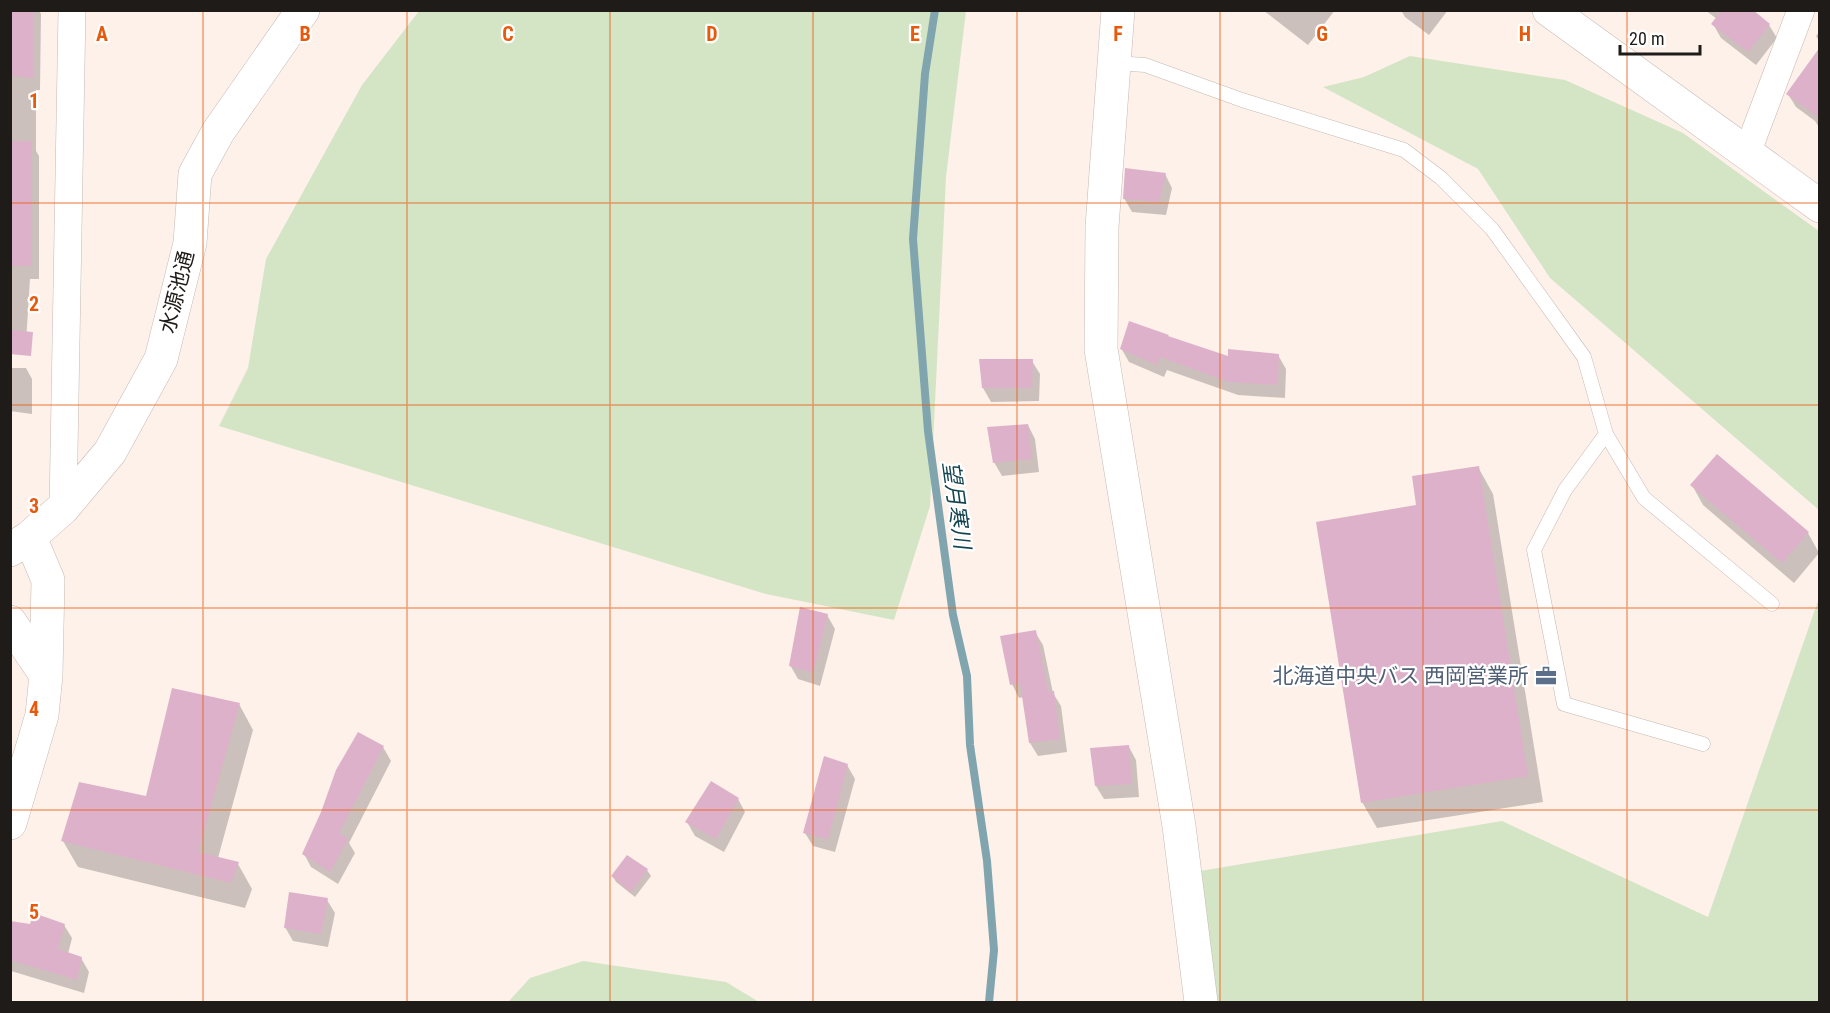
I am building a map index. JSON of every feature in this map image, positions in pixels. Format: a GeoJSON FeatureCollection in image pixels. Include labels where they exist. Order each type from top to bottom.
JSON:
{"type":"FeatureCollection","features":[{"type":"Feature","properties":{"kind":"street"},"geometry":{"type":"LineString","coordinates":[[63,508],[72,10]]}},
{"type":"Feature","properties":{"kind":"street","name":"水源池通"},"geometry":{"type":"LineString","coordinates":[[20,544],[63,508],[110,452],[161,359],[190,243],[195,174],[218,132],[303,10]]}},
{"type":"Feature","properties":{"kind":"street"},"geometry":{"type":"LineString","coordinates":[[1118,10],[1102,227],[1101,349],[1177,814],[1201,1002]]}},
{"type":"Feature","properties":{"kind":"street"},"geometry":{"type":"LineString","coordinates":[[1549,10],[1820,206]]}},
{"type":"Feature","properties":{"kind":"street"},"geometry":{"type":"LineString","coordinates":[[1747,153],[1801,10]]}},
{"type":"Feature","properties":{"kind":"street"},"geometry":{"type":"LineString","coordinates":[[10,823],[42,715],[46,675],[48,580],[20,544]]}},
{"type":"Feature","properties":{"kind":"street"},"geometry":{"type":"LineString","coordinates":[[10,622],[46,675]]}},
{"type":"Feature","properties":{"kind":"lane"},"geometry":{"type":"LineString","coordinates":[[1114,63],[1145,65],[1242,100],[1404,150],[1441,178],[1492,229],[1584,357],[1606,434],[1644,498],[1772,604]]}},
{"type":"Feature","properties":{"kind":"lane"},"geometry":{"type":"LineString","coordinates":[[1606,434],[1565,490],[1534,550],[1564,704],[1703,744]]}},
{"type":"Feature","properties":{"kind":"green space"},"geometry":{"type":"Polygon","coordinates":[[[419,11],[966,11],[946,177],[930,506],[894,620],[766,594],[219,426],[248,368],[266,259],[362,85],[419,11]]]}},
{"type":"Feature","properties":{"kind":"green space"},"geometry":{"type":"Polygon","coordinates":[[[1410,56],[1565,80],[1683,133],[1819,231],[1819,510],[1550,278],[1478,169],[1323,87],[1364,77],[1410,56]]]}},
{"type":"Feature","properties":{"kind":"green space"},"geometry":{"type":"Polygon","coordinates":[[[1819,598],[1819,1002],[1214,1002],[1200,871],[1502,821],[1708,917],[1819,598]]]}},
{"type":"Feature","properties":{"kind":"green space"},"geometry":{"type":"Polygon","coordinates":[[[583,961],[726,982],[759,1002],[508,1002],[530,978],[583,961]]]}},
{"type":"Feature","properties":{"kind":"building"},"geometry":{"type":"Polygon","coordinates":[[[10,10],[33,10],[33,78],[10,76],[10,10]]]}},
{"type":"Feature","properties":{"kind":"building"},"geometry":{"type":"Polygon","coordinates":[[[1722,10],[1753,10],[1770,24],[1748,52],[1711,24],[1722,10]]]}},
{"type":"Feature","properties":{"kind":"building"},"geometry":{"type":"Polygon","coordinates":[[[1820,47],[1820,118],[1786,94],[1820,47]]]}},
{"type":"Feature","properties":{"kind":"building"},"geometry":{"type":"Polygon","coordinates":[[[10,141],[32,141],[32,266],[10,266],[10,141]]]}},
{"type":"Feature","properties":{"kind":"building"},"geometry":{"type":"Polygon","coordinates":[[[1125,168],[1166,173],[1159,202],[1123,199],[1125,168]]]}},
{"type":"Feature","properties":{"kind":"building"},"geometry":{"type":"Polygon","coordinates":[[[1129,321],[1228,356],[1228,349],[1279,354],[1278,385],[1229,382],[1160,357],[1157,365],[1120,349],[1129,321]]]}},
{"type":"Feature","properties":{"kind":"building"},"geometry":{"type":"Polygon","coordinates":[[[10,330],[33,332],[31,356],[10,354],[10,330]]]}},
{"type":"Feature","properties":{"kind":"building"},"geometry":{"type":"Polygon","coordinates":[[[979,359],[1033,359],[1032,388],[982,388],[979,359]]]}},
{"type":"Feature","properties":{"kind":"building"},"geometry":{"type":"Polygon","coordinates":[[[1028,424],[1032,459],[993,463],[987,427],[1028,424]]]}},
{"type":"Feature","properties":{"kind":"building"},"geometry":{"type":"Polygon","coordinates":[[[1717,454],[1809,532],[1782,563],[1690,485],[1717,454]]]}},
{"type":"Feature","properties":{"kind":"building"},"geometry":{"type":"Polygon","coordinates":[[[1479,466],[1528,776],[1361,803],[1316,522],[1416,505],[1412,476],[1479,466]]]}},
{"type":"Feature","properties":{"kind":"building"},"geometry":{"type":"Polygon","coordinates":[[[800,607],[828,614],[813,673],[789,666],[800,607]]]}},
{"type":"Feature","properties":{"kind":"building"},"geometry":{"type":"Polygon","coordinates":[[[1036,630],[1048,692],[1054,691],[1060,739],[1029,743],[1020,683],[1010,685],[1000,636],[1036,630]]]}},
{"type":"Feature","properties":{"kind":"building"},"geometry":{"type":"Polygon","coordinates":[[[172,688],[240,703],[198,852],[239,862],[231,883],[61,841],[79,782],[146,796],[172,688]]]}},
{"type":"Feature","properties":{"kind":"building"},"geometry":{"type":"Polygon","coordinates":[[[358,732],[384,746],[339,833],[348,839],[330,872],[302,854],[321,812],[336,770],[358,732]]]}},
{"type":"Feature","properties":{"kind":"building"},"geometry":{"type":"Polygon","coordinates":[[[1129,745],[1132,784],[1095,786],[1090,748],[1129,745]]]}},
{"type":"Feature","properties":{"kind":"building"},"geometry":{"type":"Polygon","coordinates":[[[824,756],[848,764],[828,839],[803,833],[824,756]]]}},
{"type":"Feature","properties":{"kind":"building"},"geometry":{"type":"Polygon","coordinates":[[[711,781],[739,798],[716,839],[685,822],[711,781]]]}},
{"type":"Feature","properties":{"kind":"building"},"geometry":{"type":"Polygon","coordinates":[[[627,855],[648,869],[631,892],[611,876],[627,855]]]}},
{"type":"Feature","properties":{"kind":"building"},"geometry":{"type":"Polygon","coordinates":[[[289,892],[328,898],[321,934],[284,928],[289,892]]]}},
{"type":"Feature","properties":{"kind":"building"},"geometry":{"type":"Polygon","coordinates":[[[34,913],[65,924],[58,949],[82,957],[77,980],[10,960],[10,921],[30,924],[34,913]]]}},
{"type":"Feature","properties":{"kind":"waterway","name":"望月寒川"},"geometry":{"type":"LineString","coordinates":[[935,10],[925,74],[913,239],[928,431],[953,615],[967,676],[970,745],[987,861],[994,950],[989,1002]]}},
{"type":"Feature","properties":{"kind":"place","name":"北海道中央バス 西岡営業所"},"geometry":{"type":"Point","coordinates":[1546,676]}}]}
